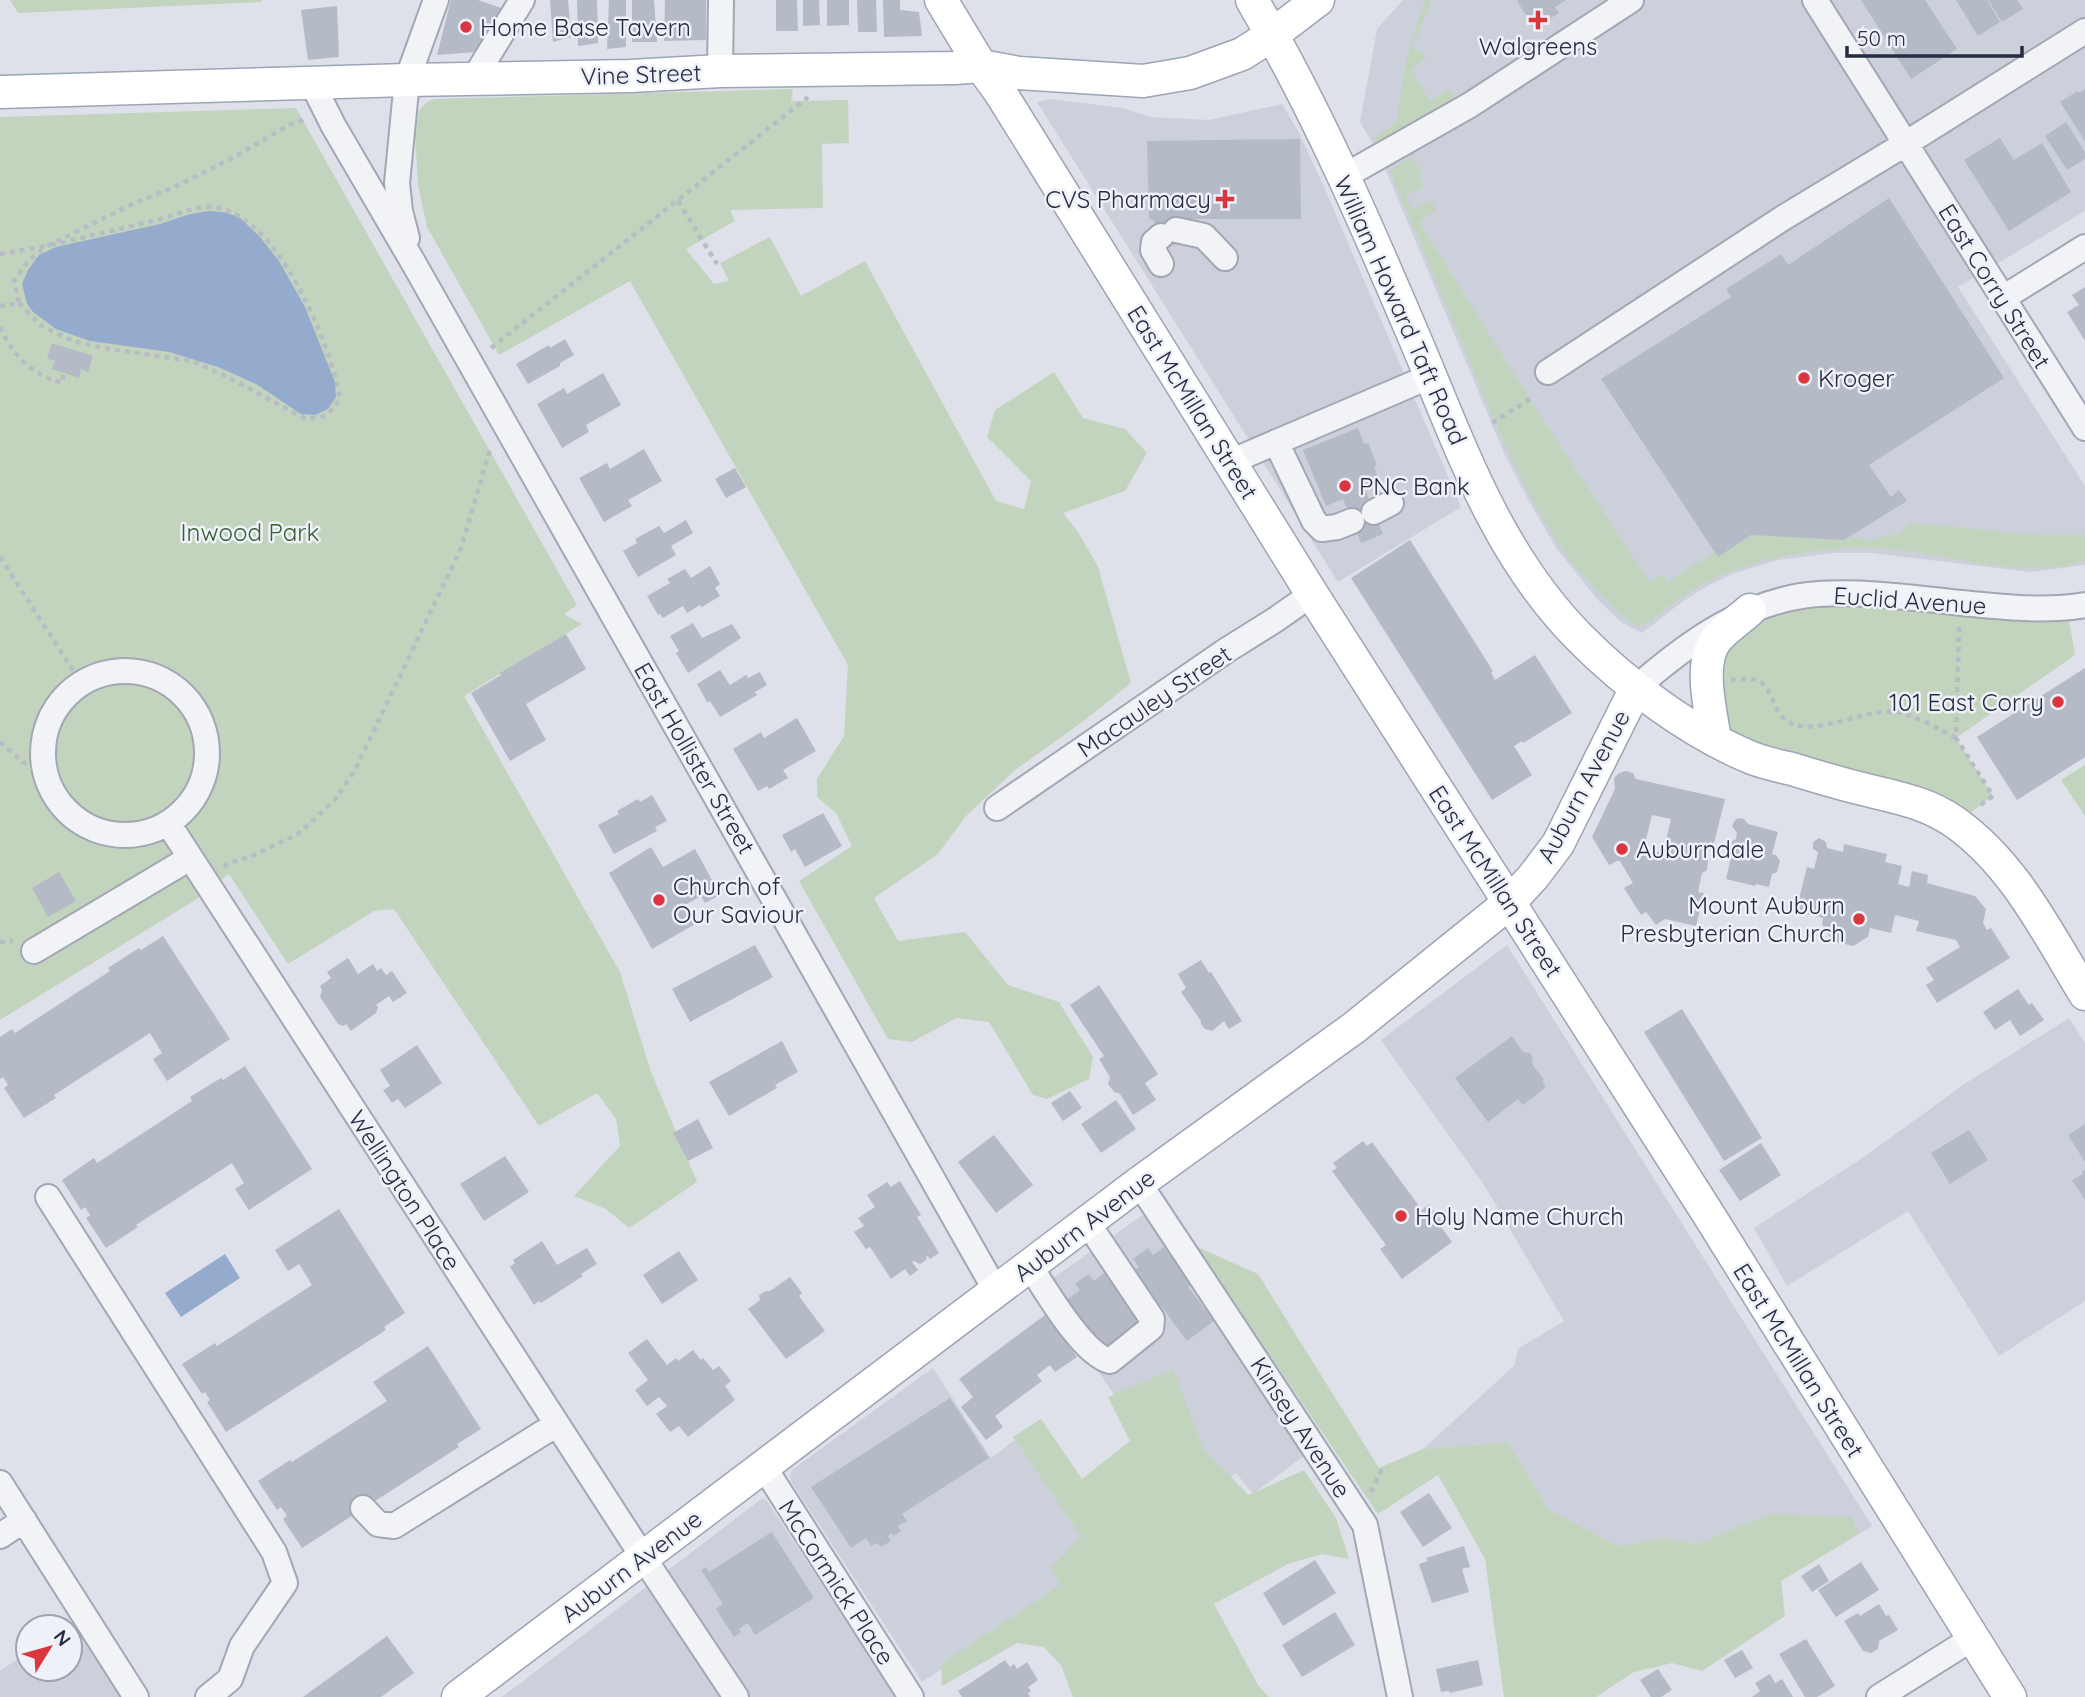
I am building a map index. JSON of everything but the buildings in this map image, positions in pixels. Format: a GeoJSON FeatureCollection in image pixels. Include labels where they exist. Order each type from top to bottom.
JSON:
{"type":"FeatureCollection","features":[{"type":"Feature","properties":{"kind":"main road","name":"East McMillan Street"},"geometry":{"type":"LineString","coordinates":[[941,0],[1312,594],[1707,1212],[2010,1697]]}},
{"type":"Feature","properties":{"kind":"main road","name":"William Howard Taft Road"},"geometry":{"type":"LineString","coordinates":[[1252,0],[1303,92],[1375,245],[1486,506],[1512,553],[1544,597],[1579,638],[1636,688],[1715,740],[1753,758],[1927,805],[1956,823],[1990,852],[2018,886],[2085,995]]}},
{"type":"Feature","properties":{"kind":"main road","name":"Vine Street"},"geometry":{"type":"LineString","coordinates":[[0,92],[981,66],[1019,73],[1143,81],[1191,73],[1242,54],[1318,0]]}},
{"type":"Feature","properties":{"kind":"main road"},"geometry":{"type":"LineString","coordinates":[[1715,740],[1706,674],[1708,659],[1715,641],[1750,610]]}},
{"type":"Feature","properties":{"kind":"main road","name":"Auburn Avenue"},"geometry":{"type":"LineString","coordinates":[[458,1697],[1139,1182],[1354,1027],[1509,903],[1558,844],[1636,688]]}},
{"type":"Feature","properties":{"kind":"street","name":"East Hollister Street"},"geometry":{"type":"LineString","coordinates":[[414,262],[400,211],[397,183],[407,80],[436,0]]}},
{"type":"Feature","properties":{"kind":"street"},"geometry":{"type":"LineString","coordinates":[[473,79],[522,0]]}},
{"type":"Feature","properties":{"kind":"street"},"geometry":{"type":"LineString","coordinates":[[720,71],[721,0]]}},
{"type":"Feature","properties":{"kind":"street"},"geometry":{"type":"LineString","coordinates":[[1343,177],[1470,105],[1631,0]]}},
{"type":"Feature","properties":{"kind":"street","name":"East Corry Street"},"geometry":{"type":"LineString","coordinates":[[1815,0],[2085,428]]}},
{"type":"Feature","properties":{"kind":"street"},"geometry":{"type":"LineString","coordinates":[[1548,372],[1783,218],[2085,31]]}},
{"type":"Feature","properties":{"kind":"street","name":"East Hollister Street"},"geometry":{"type":"LineString","coordinates":[[312,83],[333,125],[414,262],[996,1291]]}},
{"type":"Feature","properties":{"kind":"street"},"geometry":{"type":"LineString","coordinates":[[1161,264],[1153,250],[1154,242],[1169,233],[1204,236],[1226,258]]}},
{"type":"Feature","properties":{"kind":"street"},"geometry":{"type":"LineString","coordinates":[[2003,298],[2085,247]]}},
{"type":"Feature","properties":{"kind":"street"},"geometry":{"type":"LineString","coordinates":[[1230,462],[1431,376]]}},
{"type":"Feature","properties":{"kind":"street"},"geometry":{"type":"LineString","coordinates":[[1276,442],[1314,521],[1322,529],[1337,527],[1372,512]]}},
{"type":"Feature","properties":{"kind":"street","name":"Euclid Avenue"},"geometry":{"type":"LineString","coordinates":[[1636,688],[1671,657],[1750,610],[1783,600],[1816,594],[1861,593],[2035,610],[2085,606]]}},
{"type":"Feature","properties":{"kind":"street","name":"Macauley Street"},"geometry":{"type":"LineString","coordinates":[[997,808],[1312,594]]}},
{"type":"Feature","properties":{"kind":"street"},"geometry":{"type":"LineString","coordinates":[[128,671],[144,674],[161,679],[173,687],[194,709],[205,738],[205,768],[201,785],[190,803],[168,823],[140,834],[109,834],[82,824],[68,812],[52,789],[43,750],[46,730],[56,709],[86,681],[107,673],[128,671]]}},
{"type":"Feature","properties":{"kind":"street","name":"Wellington Place"},"geometry":{"type":"LineString","coordinates":[[168,823],[736,1697]]}},
{"type":"Feature","properties":{"kind":"street"},"geometry":{"type":"LineString","coordinates":[[34,951],[190,858]]}},
{"type":"Feature","properties":{"kind":"street","name":"Kinsey Avenue"},"geometry":{"type":"LineString","coordinates":[[1139,1182],[1365,1525],[1400,1697]]}},
{"type":"Feature","properties":{"kind":"street"},"geometry":{"type":"LineString","coordinates":[[48,1197],[274,1552],[285,1583],[242,1646],[230,1679],[208,1697]]}},
{"type":"Feature","properties":{"kind":"street"},"geometry":{"type":"LineString","coordinates":[[1030,1266],[1086,1344],[1101,1359],[1110,1361],[1118,1356],[1151,1328],[1153,1319],[1087,1222]]}},
{"type":"Feature","properties":{"kind":"street"},"geometry":{"type":"LineString","coordinates":[[363,1508],[378,1524],[394,1526],[557,1424]]}},
{"type":"Feature","properties":{"kind":"street","name":"McCormick Place"},"geometry":{"type":"LineString","coordinates":[[764,1467],[911,1697]]}},
{"type":"Feature","properties":{"kind":"street"},"geometry":{"type":"LineString","coordinates":[[0,1483],[136,1697]]}},
{"type":"Feature","properties":{"kind":"street"},"geometry":{"type":"LineString","coordinates":[[0,1536],[24,1520]]}},
{"type":"Feature","properties":{"kind":"street"},"geometry":{"type":"LineString","coordinates":[[1879,1697],[1973,1638]]}},
{"type":"Feature","properties":{"kind":"path"},"geometry":{"type":"LineString","coordinates":[[491,348],[812,94]]}},
{"type":"Feature","properties":{"kind":"path"},"geometry":{"type":"LineString","coordinates":[[0,254],[47,246],[170,217],[191,208],[210,207],[233,212],[244,218],[266,239],[291,273],[334,367],[340,399],[331,411],[316,419],[304,418],[192,361],[73,341],[40,325],[19,303],[13,281],[28,261],[47,246],[181,184],[289,125],[307,119]]}},
{"type":"Feature","properties":{"kind":"path"},"geometry":{"type":"LineString","coordinates":[[677,201],[717,264]]}},
{"type":"Feature","properties":{"kind":"path"},"geometry":{"type":"LineString","coordinates":[[0,306],[19,303]]}},
{"type":"Feature","properties":{"kind":"path"},"geometry":{"type":"LineString","coordinates":[[0,327],[7,343],[30,369],[62,383],[64,373]]}},
{"type":"Feature","properties":{"kind":"path"},"geometry":{"type":"LineString","coordinates":[[1492,423],[1530,398]]}},
{"type":"Feature","properties":{"kind":"path"},"geometry":{"type":"LineString","coordinates":[[224,867],[298,834],[334,801],[355,770],[461,548],[492,444]]}},
{"type":"Feature","properties":{"kind":"path"},"geometry":{"type":"LineString","coordinates":[[0,557],[74,672]]}},
{"type":"Feature","properties":{"kind":"path"},"geometry":{"type":"LineString","coordinates":[[1956,738],[1959,627]]}},
{"type":"Feature","properties":{"kind":"path"},"geometry":{"type":"LineString","coordinates":[[1724,678],[1754,679],[1768,688],[1777,711],[1790,723],[1816,726],[1864,715],[1896,712],[1956,738],[1993,796],[1979,806]]}},
{"type":"Feature","properties":{"kind":"path"},"geometry":{"type":"LineString","coordinates":[[0,742],[32,769]]}},
{"type":"Feature","properties":{"kind":"shaded area"},"geometry":{"type":"Polygon","coordinates":[[[1403,0],[2085,0],[2085,211],[1958,287],[2085,486],[2085,565],[2030,572],[1872,553],[1833,553],[1778,560],[1735,573],[1682,602],[1642,633],[1621,622],[1598,600],[1557,549],[1530,503],[1504,453],[1380,156],[1360,122],[1377,29],[1403,0]]]}},
{"type":"Feature","properties":{"kind":"shaded area"},"geometry":{"type":"Polygon","coordinates":[[[1050,99],[1123,108],[1150,117],[1209,120],[1282,104],[1325,189],[1461,507],[1338,582],[1037,102],[1050,99]]]}},
{"type":"Feature","properties":{"kind":"shaded area"},"geometry":{"type":"Polygon","coordinates":[[[1507,945],[1872,1526],[1859,1534],[1769,1514],[1697,1544],[1664,1538],[1618,1546],[1547,1508],[1508,1442],[1423,1449],[1515,1365],[1518,1349],[1564,1321],[1484,1185],[1381,1040],[1507,945]]]}},
{"type":"Feature","properties":{"kind":"shaded area"},"geometry":{"type":"Polygon","coordinates":[[[2069,1018],[2085,1043],[2085,1301],[1999,1356],[1908,1211],[1787,1286],[1754,1228],[1864,1157],[1963,1085],[2069,1018]]]}},
{"type":"Feature","properties":{"kind":"shaded area"},"geometry":{"type":"Polygon","coordinates":[[[1147,1212],[1305,1455],[1253,1494],[1236,1473],[1191,1503],[1039,1288],[1147,1212]]]}},
{"type":"Feature","properties":{"kind":"shaded area"},"geometry":{"type":"Polygon","coordinates":[[[933,1368],[991,1458],[1015,1440],[1101,1564],[922,1682],[792,1483],[790,1475],[793,1469],[933,1368]]]}},
{"type":"Feature","properties":{"kind":"shaded area"},"geometry":{"type":"Polygon","coordinates":[[[760,1500],[767,1501],[896,1697],[502,1697],[760,1500]]]}},
{"type":"Feature","properties":{"kind":"shaded area"},"geometry":{"type":"Polygon","coordinates":[[[84,1616],[136,1697],[0,1697],[0,1671],[14,1662],[14,1683],[84,1683],[84,1616]]]}},
{"type":"Feature","properties":{"kind":"green space"},"geometry":{"type":"Polygon","coordinates":[[[10,0],[263,0],[18,13],[10,0]]]}},
{"type":"Feature","properties":{"kind":"green space"},"geometry":{"type":"Polygon","coordinates":[[[1425,0],[1432,0],[1412,48],[1427,55],[1411,69],[1430,101],[1449,89],[1457,100],[1379,148],[1373,138],[1397,122],[1407,60],[1425,0]]]}},
{"type":"Feature","properties":{"kind":"green space"},"geometry":{"type":"Polygon","coordinates":[[[793,89],[791,101],[848,100],[849,143],[822,144],[823,208],[730,210],[735,221],[686,249],[714,284],[729,281],[720,263],[770,237],[801,296],[865,261],[996,501],[1024,509],[1031,481],[987,437],[995,410],[1054,372],[1083,418],[1125,429],[1147,453],[1125,491],[1063,513],[1078,532],[1098,567],[1131,683],[1015,770],[966,816],[938,854],[874,898],[898,941],[965,932],[1008,985],[1059,1002],[1093,1057],[1089,1079],[1047,1099],[1033,1095],[989,1022],[956,1018],[912,1042],[888,1039],[799,881],[852,846],[836,813],[817,797],[817,779],[844,736],[848,665],[630,281],[499,355],[427,227],[418,185],[415,136],[419,111],[434,99],[793,89]]]}},
{"type":"Feature","properties":{"kind":"green space","name":"Inwood Park"},"geometry":{"type":"Polygon","coordinates":[[[296,108],[577,605],[564,614],[582,624],[464,696],[620,972],[651,1072],[697,1182],[629,1228],[606,1209],[574,1196],[620,1146],[616,1119],[597,1093],[539,1126],[394,909],[374,911],[288,964],[229,874],[192,902],[0,1020],[0,117],[296,108]]]}},
{"type":"Feature","properties":{"kind":"green space"},"geometry":{"type":"Polygon","coordinates":[[[1412,157],[1422,172],[1419,177],[1424,187],[1407,195],[1409,205],[1413,209],[1431,200],[1437,210],[1419,222],[1649,582],[1662,575],[1666,578],[1666,583],[1714,552],[1718,557],[1751,535],[1843,540],[1857,537],[1866,540],[1898,534],[1913,523],[2038,535],[2085,535],[2085,561],[2056,567],[2026,568],[1877,548],[1847,548],[1783,556],[1742,567],[1703,584],[1637,627],[1617,611],[1571,563],[1534,504],[1500,434],[1390,171],[1412,157]]]}},
{"type":"Feature","properties":{"kind":"green space"},"geometry":{"type":"Polygon","coordinates":[[[1783,600],[2067,608],[2075,655],[1956,738],[1993,796],[1956,823],[1715,740],[1708,659],[1783,600]]]}},
{"type":"Feature","properties":{"kind":"green space"},"geometry":{"type":"Polygon","coordinates":[[[2085,765],[2085,816],[2061,780],[2085,765]]]}},
{"type":"Feature","properties":{"kind":"green space"},"geometry":{"type":"Polygon","coordinates":[[[1195,1246],[1258,1274],[1379,1468],[1423,1449],[1508,1442],[1547,1508],[1618,1546],[1664,1538],[1697,1544],[1769,1514],[1851,1517],[1859,1534],[1781,1581],[1785,1616],[1702,1671],[1672,1663],[1634,1672],[1596,1697],[1504,1697],[1485,1559],[1438,1475],[1378,1514],[1195,1246]]]}},
{"type":"Feature","properties":{"kind":"green space"},"geometry":{"type":"Polygon","coordinates":[[[1173,1369],[1204,1450],[1249,1495],[1304,1470],[1336,1518],[1349,1559],[1322,1554],[1288,1564],[1214,1604],[1258,1685],[1269,1697],[1073,1697],[1061,1665],[1044,1647],[1017,1643],[942,1686],[941,1664],[1060,1585],[1051,1568],[1081,1536],[1013,1437],[1041,1419],[1082,1479],[1130,1441],[1108,1397],[1173,1369]]]}},
{"type":"Feature","properties":{"kind":"water"},"geometry":{"type":"Polygon","coordinates":[[[209,211],[239,217],[279,261],[305,307],[335,382],[336,397],[328,409],[315,415],[301,414],[256,384],[218,367],[169,352],[90,341],[56,329],[33,312],[27,304],[22,284],[39,255],[56,247],[209,211]]]}},
{"type":"Feature","properties":{"kind":"water"},"geometry":{"type":"Polygon","coordinates":[[[225,1254],[240,1278],[181,1317],[165,1293],[225,1254]]]}},
{"type":"Feature","properties":{"kind":"place","name":"Walgreens"},"geometry":{"type":"Point","coordinates":[1538,20]}},
{"type":"Feature","properties":{"kind":"place","name":"Home Base Tavern"},"geometry":{"type":"Point","coordinates":[466,27]}},
{"type":"Feature","properties":{"kind":"place","name":"CVS Pharmacy"},"geometry":{"type":"Point","coordinates":[1225,199]}},
{"type":"Feature","properties":{"kind":"place","name":"Kroger"},"geometry":{"type":"Point","coordinates":[1804,378]}},
{"type":"Feature","properties":{"kind":"place","name":"PNC Bank"},"geometry":{"type":"Point","coordinates":[1345,486]}},
{"type":"Feature","properties":{"kind":"place","name":"101 East Corry"},"geometry":{"type":"Point","coordinates":[2058,702]}},
{"type":"Feature","properties":{"kind":"place","name":"Auburndale"},"geometry":{"type":"Point","coordinates":[1622,849]}},
{"type":"Feature","properties":{"kind":"place","name":"Church of Our Saviour"},"geometry":{"type":"Point","coordinates":[659,900]}},
{"type":"Feature","properties":{"kind":"place","name":"Mount Auburn Presbyterian Church"},"geometry":{"type":"Point","coordinates":[1859,919]}},
{"type":"Feature","properties":{"kind":"place","name":"Holy Name Church"},"geometry":{"type":"Point","coordinates":[1401,1216]}}]}
